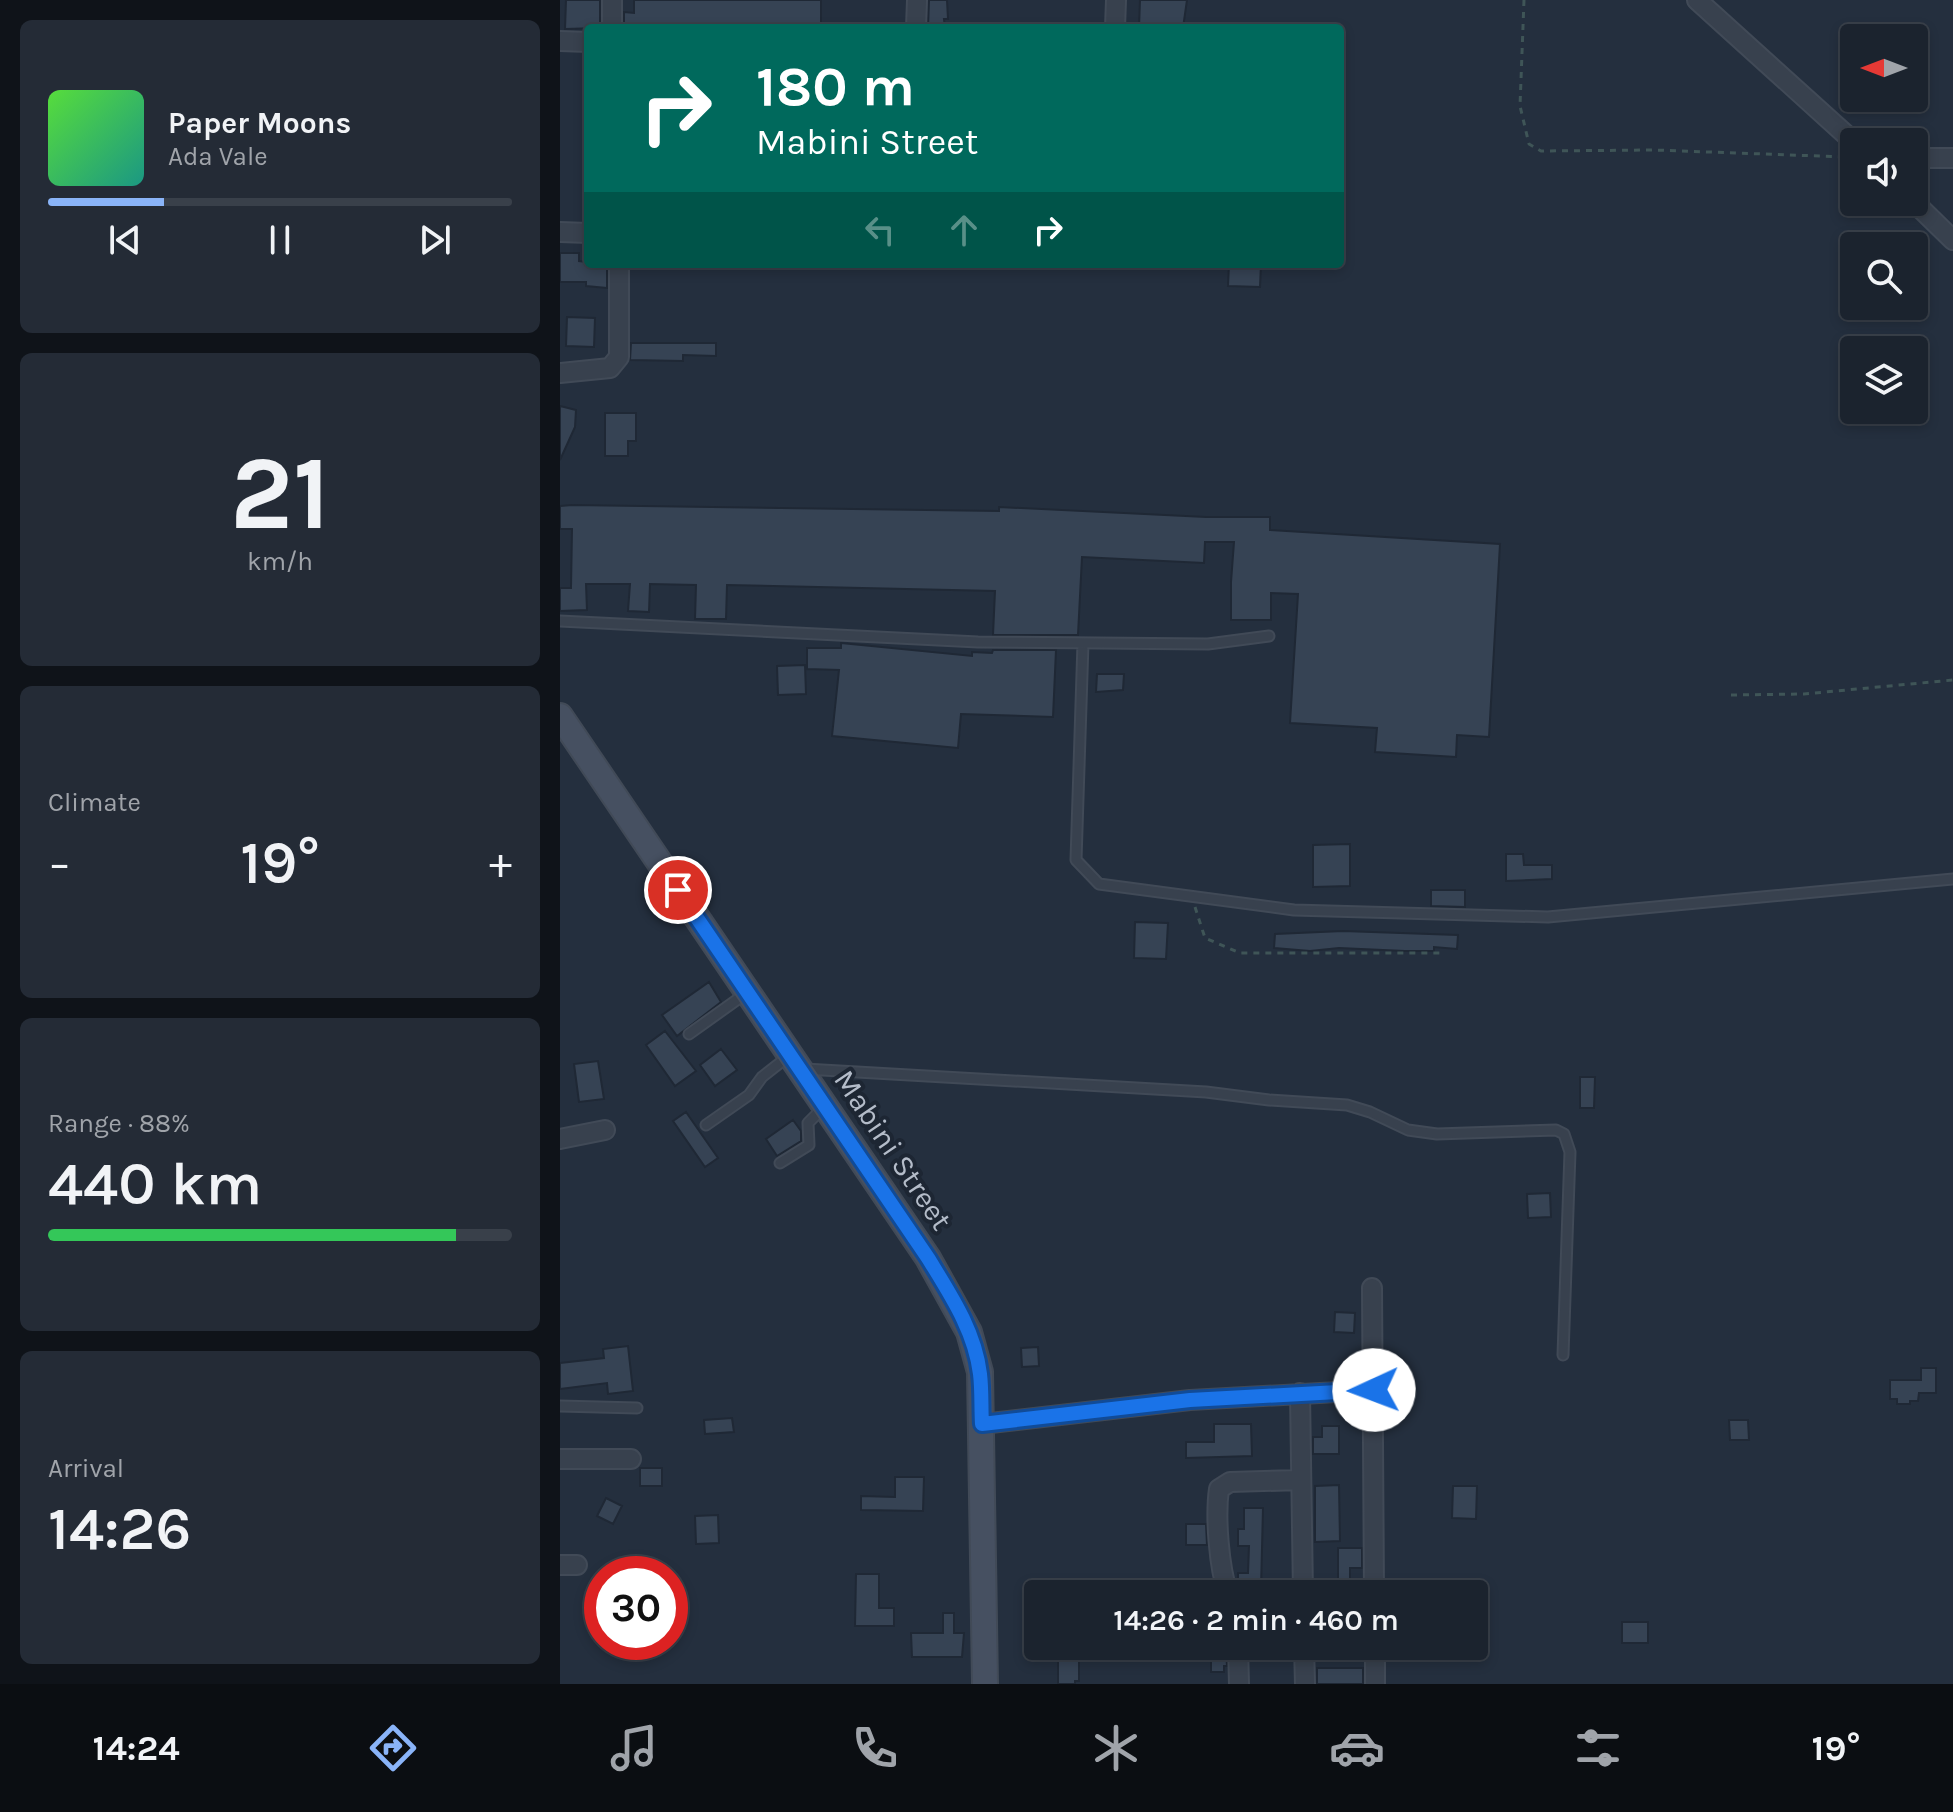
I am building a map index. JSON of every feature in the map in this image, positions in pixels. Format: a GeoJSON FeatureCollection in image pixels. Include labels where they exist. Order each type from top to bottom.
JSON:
{"type":"FeatureCollection","features":[{"type":"Feature","properties":{"kind":"main road","name":"Mabini Street"},"geometry":{"type":"LineString","coordinates":[[560,716],[928,1258],[969,1332],[980,1372],[985,1684]]}},
{"type":"Feature","properties":{"kind":"street"},"geometry":{"type":"LineString","coordinates":[[612,0],[612,24]]}},
{"type":"Feature","properties":{"kind":"street"},"geometry":{"type":"LineString","coordinates":[[916,24],[917,0]]}},
{"type":"Feature","properties":{"kind":"street"},"geometry":{"type":"LineString","coordinates":[[1115,24],[1116,0]]}},
{"type":"Feature","properties":{"kind":"street"},"geometry":{"type":"LineString","coordinates":[[1697,0],[1840,129]]}},
{"type":"Feature","properties":{"kind":"street"},"geometry":{"type":"LineString","coordinates":[[560,41],[584,42]]}},
{"type":"Feature","properties":{"kind":"street"},"geometry":{"type":"LineString","coordinates":[[1928,158],[1953,158]]}},
{"type":"Feature","properties":{"kind":"street"},"geometry":{"type":"LineString","coordinates":[[1928,216],[1953,240]]}},
{"type":"Feature","properties":{"kind":"street"},"geometry":{"type":"LineString","coordinates":[[560,232],[584,233]]}},
{"type":"Feature","properties":{"kind":"street"},"geometry":{"type":"LineString","coordinates":[[560,373],[603,369],[615,364],[619,357],[619,268]]}},
{"type":"Feature","properties":{"kind":"street"},"geometry":{"type":"LineString","coordinates":[[560,1139],[605,1130]]}},
{"type":"Feature","properties":{"kind":"street"},"geometry":{"type":"LineString","coordinates":[[1372,1288],[1374,1580]]}},
{"type":"Feature","properties":{"kind":"street"},"geometry":{"type":"LineString","coordinates":[[982,1424],[1190,1400],[1374,1390]]}},
{"type":"Feature","properties":{"kind":"street"},"geometry":{"type":"LineString","coordinates":[[1300,1393],[1303,1580]]}},
{"type":"Feature","properties":{"kind":"street"},"geometry":{"type":"LineString","coordinates":[[560,1459],[631,1459]]}},
{"type":"Feature","properties":{"kind":"street"},"geometry":{"type":"LineString","coordinates":[[1224,1580],[1218,1495],[1221,1485],[1230,1482],[1301,1480]]}},
{"type":"Feature","properties":{"kind":"street"},"geometry":{"type":"LineString","coordinates":[[1238,1660],[1239,1684]]}},
{"type":"Feature","properties":{"kind":"street"},"geometry":{"type":"LineString","coordinates":[[1304,1660],[1305,1684]]}},
{"type":"Feature","properties":{"kind":"street"},"geometry":{"type":"LineString","coordinates":[[1375,1660],[1375,1684]]}},
{"type":"Feature","properties":{"kind":"lane"},"geometry":{"type":"LineString","coordinates":[[560,621],[978,642],[1208,644],[1269,636]]}},
{"type":"Feature","properties":{"kind":"lane"},"geometry":{"type":"LineString","coordinates":[[1083,643],[1076,860],[1099,884],[1294,910],[1548,917],[1953,879]]}},
{"type":"Feature","properties":{"kind":"lane"},"geometry":{"type":"LineString","coordinates":[[689,1034],[747,992]]}},
{"type":"Feature","properties":{"kind":"lane"},"geometry":{"type":"LineString","coordinates":[[706,1125],[749,1095],[762,1077],[794,1062],[1347,1105],[1408,1130],[1437,1134],[1556,1130],[1568,1140],[1570,1152],[1563,1355]]}},
{"type":"Feature","properties":{"kind":"lane"},"geometry":{"type":"LineString","coordinates":[[780,1163],[809,1145],[808,1123],[824,1107]]}},
{"type":"Feature","properties":{"kind":"lane"},"geometry":{"type":"LineString","coordinates":[[560,1406],[637,1408]]}},
{"type":"Feature","properties":{"kind":"path"},"geometry":{"type":"LineString","coordinates":[[1524,0],[1520,106],[1529,144],[1541,151],[1654,150],[1840,157]]}},
{"type":"Feature","properties":{"kind":"path"},"geometry":{"type":"LineString","coordinates":[[1731,695],[1819,693],[1953,680]]}},
{"type":"Feature","properties":{"kind":"path"},"geometry":{"type":"LineString","coordinates":[[1191,896],[1205,938],[1240,953],[1444,953]]}},
{"type":"Feature","properties":{"kind":"building"},"geometry":{"type":"Polygon","coordinates":[[[566,0],[600,0],[600,24],[565,29],[566,0]]]}},
{"type":"Feature","properties":{"kind":"building"},"geometry":{"type":"Polygon","coordinates":[[[634,0],[821,0],[821,24],[624,24],[624,12],[634,13],[634,0]]]}},
{"type":"Feature","properties":{"kind":"building"},"geometry":{"type":"Polygon","coordinates":[[[929,0],[947,0],[948,19],[944,19],[945,24],[928,24],[929,0]]]}},
{"type":"Feature","properties":{"kind":"building"},"geometry":{"type":"Polygon","coordinates":[[[1140,0],[1187,0],[1184,24],[1139,24],[1140,0]]]}},
{"type":"Feature","properties":{"kind":"building"},"geometry":{"type":"Polygon","coordinates":[[[560,253],[579,253],[579,261],[584,262],[584,268],[607,268],[607,288],[586,286],[586,282],[560,282],[560,253]]]}},
{"type":"Feature","properties":{"kind":"building"},"geometry":{"type":"Polygon","coordinates":[[[1229,268],[1261,268],[1260,287],[1228,286],[1229,268]]]}},
{"type":"Feature","properties":{"kind":"building"},"geometry":{"type":"Polygon","coordinates":[[[567,317],[595,318],[594,347],[566,346],[567,317]]]}},
{"type":"Feature","properties":{"kind":"building"},"geometry":{"type":"Polygon","coordinates":[[[631,343],[716,343],[716,356],[683,355],[683,361],[630,360],[631,343]]]}},
{"type":"Feature","properties":{"kind":"building"},"geometry":{"type":"Polygon","coordinates":[[[560,406],[576,410],[575,427],[560,460],[560,406]]]}},
{"type":"Feature","properties":{"kind":"building"},"geometry":{"type":"Polygon","coordinates":[[[605,413],[636,413],[636,441],[628,441],[628,456],[605,456],[605,413]]]}},
{"type":"Feature","properties":{"kind":"building"},"geometry":{"type":"Polygon","coordinates":[[[560,506],[999,511],[999,507],[1270,517],[1270,530],[1500,544],[1489,737],[1457,735],[1456,757],[1375,752],[1377,728],[1290,723],[1298,594],[1271,593],[1271,620],[1231,620],[1234,542],[1205,542],[1204,563],[1082,557],[1078,635],[993,635],[995,591],[727,585],[726,619],[695,619],[696,585],[650,584],[649,612],[628,611],[630,584],[586,584],[587,610],[560,611],[560,588],[571,588],[572,529],[560,529],[560,506]]]}},
{"type":"Feature","properties":{"kind":"building"},"geometry":{"type":"Polygon","coordinates":[[[841,643],[972,656],[972,652],[992,653],[993,650],[1056,650],[1053,717],[961,714],[958,748],[832,736],[839,670],[807,669],[807,648],[841,648],[841,643]]]}},
{"type":"Feature","properties":{"kind":"building"},"geometry":{"type":"Polygon","coordinates":[[[805,665],[806,694],[778,695],[777,666],[805,665]]]}},
{"type":"Feature","properties":{"kind":"building"},"geometry":{"type":"Polygon","coordinates":[[[1097,674],[1124,674],[1123,690],[1096,692],[1097,674]]]}},
{"type":"Feature","properties":{"kind":"building"},"geometry":{"type":"Polygon","coordinates":[[[1350,844],[1350,886],[1313,887],[1313,845],[1350,844]]]}},
{"type":"Feature","properties":{"kind":"building"},"geometry":{"type":"Polygon","coordinates":[[[1506,854],[1523,854],[1524,865],[1552,865],[1552,879],[1506,881],[1506,854]]]}},
{"type":"Feature","properties":{"kind":"building"},"geometry":{"type":"Polygon","coordinates":[[[1431,890],[1465,890],[1465,907],[1431,906],[1431,890]]]}},
{"type":"Feature","properties":{"kind":"building"},"geometry":{"type":"Polygon","coordinates":[[[1135,922],[1168,923],[1166,959],[1134,958],[1135,922]]]}},
{"type":"Feature","properties":{"kind":"building"},"geometry":{"type":"Polygon","coordinates":[[[1343,931],[1458,935],[1457,949],[1434,947],[1434,951],[1405,951],[1339,948],[1310,951],[1274,948],[1275,934],[1343,931]]]}},
{"type":"Feature","properties":{"kind":"building"},"geometry":{"type":"Polygon","coordinates":[[[709,982],[721,1002],[677,1036],[662,1015],[709,982]]]}},
{"type":"Feature","properties":{"kind":"building"},"geometry":{"type":"Polygon","coordinates":[[[665,1031],[696,1071],[675,1086],[646,1045],[665,1031]]]}},
{"type":"Feature","properties":{"kind":"building"},"geometry":{"type":"Polygon","coordinates":[[[721,1049],[737,1070],[715,1086],[700,1065],[721,1049]]]}},
{"type":"Feature","properties":{"kind":"building"},"geometry":{"type":"Polygon","coordinates":[[[598,1061],[604,1099],[579,1102],[574,1064],[598,1061]]]}},
{"type":"Feature","properties":{"kind":"building"},"geometry":{"type":"Polygon","coordinates":[[[1580,1077],[1595,1077],[1594,1108],[1580,1108],[1580,1077]]]}},
{"type":"Feature","properties":{"kind":"building"},"geometry":{"type":"Polygon","coordinates":[[[686,1112],[718,1158],[705,1167],[673,1121],[686,1112]]]}},
{"type":"Feature","properties":{"kind":"building"},"geometry":{"type":"Polygon","coordinates":[[[793,1120],[801,1131],[801,1141],[777,1156],[766,1139],[793,1120]]]}},
{"type":"Feature","properties":{"kind":"building"},"geometry":{"type":"Polygon","coordinates":[[[1550,1193],[1551,1217],[1528,1218],[1527,1194],[1550,1193]]]}},
{"type":"Feature","properties":{"kind":"building"},"geometry":{"type":"Polygon","coordinates":[[[1335,1312],[1355,1313],[1354,1333],[1334,1332],[1335,1312]]]}},
{"type":"Feature","properties":{"kind":"building"},"geometry":{"type":"Polygon","coordinates":[[[628,1346],[633,1391],[608,1394],[607,1383],[560,1389],[560,1363],[604,1358],[603,1349],[628,1346]]]}},
{"type":"Feature","properties":{"kind":"building"},"geometry":{"type":"Polygon","coordinates":[[[1038,1347],[1039,1366],[1022,1367],[1021,1348],[1038,1347]]]}},
{"type":"Feature","properties":{"kind":"building"},"geometry":{"type":"Polygon","coordinates":[[[1921,1368],[1936,1368],[1936,1393],[1919,1393],[1918,1401],[1910,1401],[1910,1404],[1897,1404],[1897,1399],[1890,1399],[1890,1380],[1921,1380],[1921,1368]]]}},
{"type":"Feature","properties":{"kind":"building"},"geometry":{"type":"Polygon","coordinates":[[[732,1418],[734,1432],[705,1434],[704,1420],[732,1418]]]}},
{"type":"Feature","properties":{"kind":"building"},"geometry":{"type":"Polygon","coordinates":[[[1729,1420],[1748,1420],[1749,1440],[1730,1440],[1729,1420]]]}},
{"type":"Feature","properties":{"kind":"building"},"geometry":{"type":"Polygon","coordinates":[[[1214,1424],[1251,1424],[1252,1456],[1186,1458],[1186,1442],[1214,1442],[1214,1424]]]}},
{"type":"Feature","properties":{"kind":"building"},"geometry":{"type":"Polygon","coordinates":[[[1322,1426],[1339,1426],[1339,1454],[1313,1454],[1313,1437],[1322,1437],[1322,1426]]]}},
{"type":"Feature","properties":{"kind":"building"},"geometry":{"type":"Polygon","coordinates":[[[640,1468],[662,1468],[662,1486],[640,1486],[640,1468]]]}},
{"type":"Feature","properties":{"kind":"building"},"geometry":{"type":"Polygon","coordinates":[[[895,1477],[924,1477],[923,1511],[861,1510],[861,1496],[895,1497],[895,1477]]]}},
{"type":"Feature","properties":{"kind":"building"},"geometry":{"type":"Polygon","coordinates":[[[1339,1485],[1340,1541],[1315,1542],[1315,1486],[1339,1485]]]}},
{"type":"Feature","properties":{"kind":"building"},"geometry":{"type":"Polygon","coordinates":[[[1453,1486],[1477,1486],[1476,1519],[1452,1518],[1453,1486]]]}},
{"type":"Feature","properties":{"kind":"building"},"geometry":{"type":"Polygon","coordinates":[[[606,1498],[622,1506],[613,1524],[597,1516],[606,1498]]]}},
{"type":"Feature","properties":{"kind":"building"},"geometry":{"type":"Polygon","coordinates":[[[1244,1508],[1263,1508],[1261,1580],[1238,1580],[1238,1573],[1248,1573],[1249,1546],[1238,1546],[1238,1529],[1244,1529],[1244,1508]]]}},
{"type":"Feature","properties":{"kind":"building"},"geometry":{"type":"Polygon","coordinates":[[[718,1515],[719,1543],[696,1544],[695,1516],[718,1515]]]}},
{"type":"Feature","properties":{"kind":"building"},"geometry":{"type":"Polygon","coordinates":[[[1186,1524],[1206,1524],[1207,1545],[1186,1545],[1186,1524]]]}},
{"type":"Feature","properties":{"kind":"building"},"geometry":{"type":"Polygon","coordinates":[[[1338,1548],[1362,1548],[1362,1568],[1350,1568],[1350,1580],[1338,1580],[1338,1548]]]}},
{"type":"Feature","properties":{"kind":"building"},"geometry":{"type":"Polygon","coordinates":[[[856,1574],[879,1574],[879,1608],[894,1608],[894,1626],[855,1626],[856,1574]]]}},
{"type":"Feature","properties":{"kind":"building"},"geometry":{"type":"Polygon","coordinates":[[[943,1613],[954,1613],[954,1633],[964,1633],[962,1657],[912,1657],[911,1633],[943,1633],[943,1613]]]}},
{"type":"Feature","properties":{"kind":"building"},"geometry":{"type":"Polygon","coordinates":[[[1622,1622],[1648,1622],[1648,1643],[1622,1643],[1622,1622]]]}},
{"type":"Feature","properties":{"kind":"building"},"geometry":{"type":"Polygon","coordinates":[[[1058,1660],[1079,1660],[1079,1681],[1075,1684],[1058,1684],[1058,1660]]]}},
{"type":"Feature","properties":{"kind":"building"},"geometry":{"type":"Polygon","coordinates":[[[1211,1660],[1227,1660],[1224,1672],[1211,1672],[1211,1660]]]}},
{"type":"Feature","properties":{"kind":"building"},"geometry":{"type":"Polygon","coordinates":[[[1317,1668],[1363,1668],[1363,1684],[1317,1684],[1317,1668]]]}},
{"type":"Feature","properties":{"kind":"route"},"geometry":{"type":"LineString","coordinates":[[678,890],[928,1258],[953,1301],[969,1332],[980,1372],[982,1424],[1245,1395],[1374,1390]]}}]}
